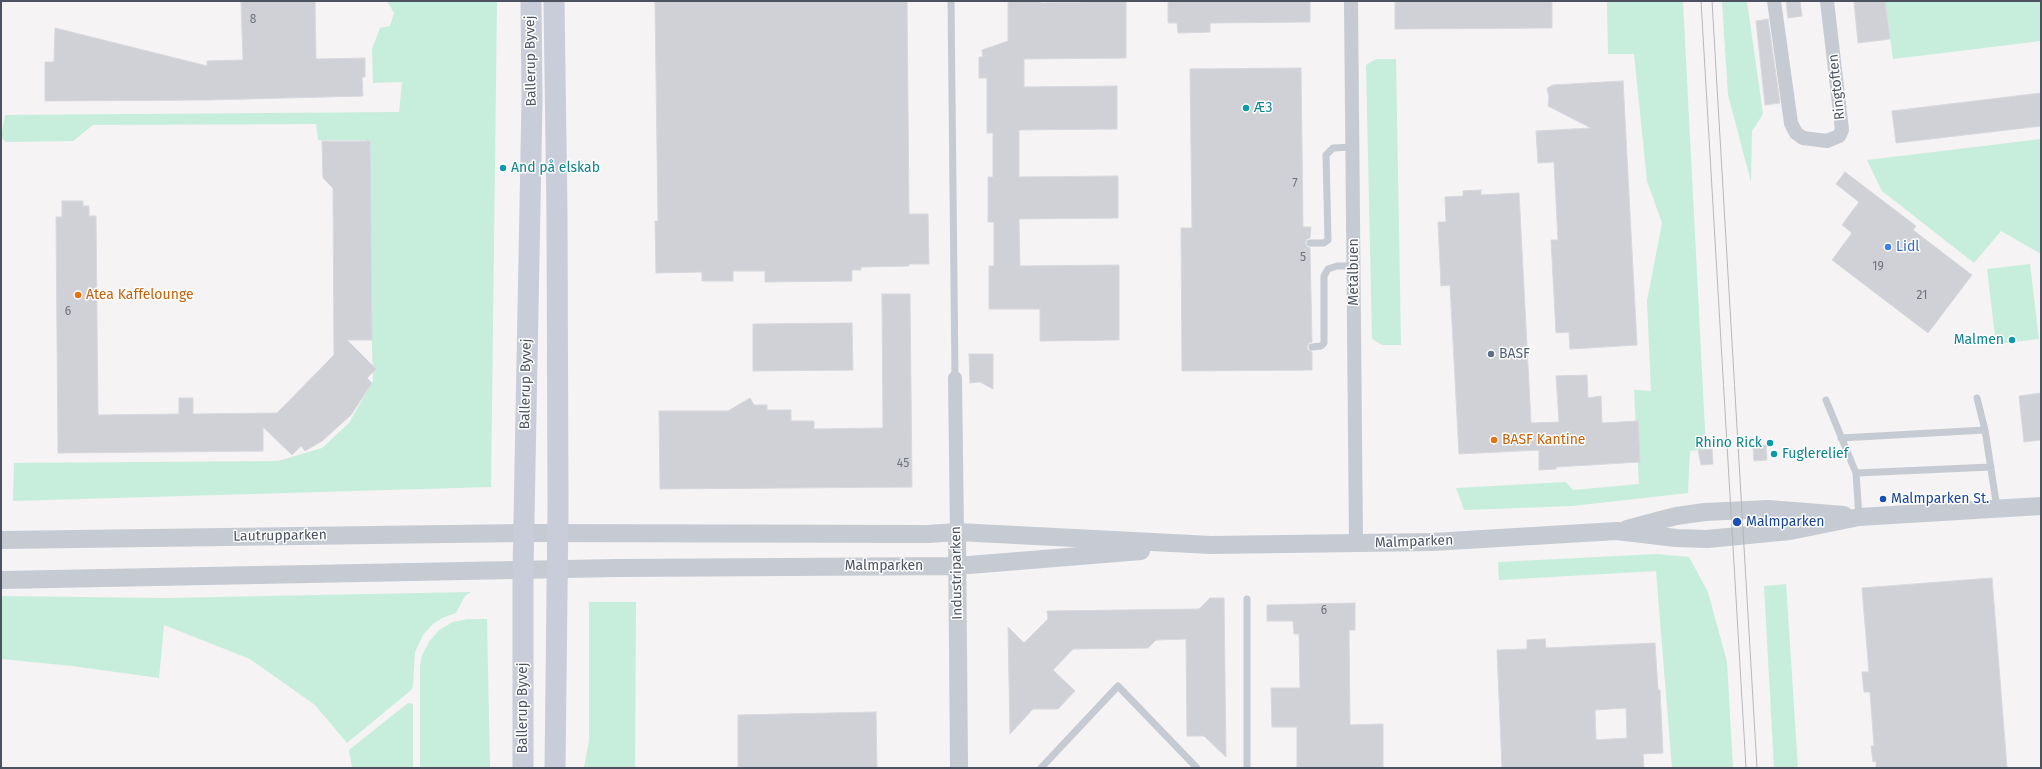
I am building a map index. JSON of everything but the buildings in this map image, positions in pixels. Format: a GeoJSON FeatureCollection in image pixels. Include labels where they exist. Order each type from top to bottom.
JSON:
{"type":"FeatureCollection","features":[{"type":"Feature","properties":{"kind":"main road","name":"Ballerup Byvej"},"geometry":{"type":"LineString","coordinates":[[523,768],[523,533],[532,101],[530,1]]}},
{"type":"Feature","properties":{"kind":"main road","name":"Ballerup Byvej"},"geometry":{"type":"LineString","coordinates":[[554,1],[557,221],[558,533],[556,570],[555,768]]}},
{"type":"Feature","properties":{"kind":"street","name":"Metalbuen"},"geometry":{"type":"LineString","coordinates":[[1351,1],[1356,543]]}},
{"type":"Feature","properties":{"kind":"street","name":"Ringtoften"},"geometry":{"type":"LineString","coordinates":[[1774,1],[1790,123],[1796,133],[1802,138],[1827,141],[1839,136],[1842,130],[1827,1]]}},
{"type":"Feature","properties":{"kind":"street","name":"Industriparken"},"geometry":{"type":"LineString","coordinates":[[955,378],[959,768]]}},
{"type":"Feature","properties":{"kind":"street","name":"Malmparken"},"geometry":{"type":"LineString","coordinates":[[558,533],[957,532],[1211,545],[1432,542],[1617,531],[1676,538],[1707,539],[1790,531],[1859,517],[2041,506]]}},
{"type":"Feature","properties":{"kind":"street","name":"Malmparken"},"geometry":{"type":"LineString","coordinates":[[1617,531],[1676,516],[1705,512],[1768,509],[1859,517]]}},
{"type":"Feature","properties":{"kind":"street","name":"Lautrupparken"},"geometry":{"type":"LineString","coordinates":[[1,540],[558,533]]}},
{"type":"Feature","properties":{"kind":"street","name":"Malmparken"},"geometry":{"type":"LineString","coordinates":[[556,570],[624,568],[957,566],[1211,545]]}},
{"type":"Feature","properties":{"kind":"street"},"geometry":{"type":"LineString","coordinates":[[1,580],[556,570]]}},
{"type":"Feature","properties":{"kind":"lane"},"geometry":{"type":"LineString","coordinates":[[951,1],[955,378]]}},
{"type":"Feature","properties":{"kind":"lane"},"geometry":{"type":"LineString","coordinates":[[1310,244],[1324,243],[1328,240],[1326,155],[1333,148],[1353,147]]}},
{"type":"Feature","properties":{"kind":"lane"},"geometry":{"type":"LineString","coordinates":[[1312,347],[1321,346],[1324,343],[1324,276],[1328,269],[1337,266],[1354,266]]}},
{"type":"Feature","properties":{"kind":"lane"},"geometry":{"type":"LineString","coordinates":[[1977,398],[1985,430],[1997,508]]}},
{"type":"Feature","properties":{"kind":"lane"},"geometry":{"type":"LineString","coordinates":[[1826,400],[1856,473],[1859,517]]}},
{"type":"Feature","properties":{"kind":"lane"},"geometry":{"type":"LineString","coordinates":[[1841,438],[1985,430]]}},
{"type":"Feature","properties":{"kind":"lane"},"geometry":{"type":"LineString","coordinates":[[1856,473],[1991,467]]}},
{"type":"Feature","properties":{"kind":"lane"},"geometry":{"type":"LineString","coordinates":[[1247,599],[1247,768]]}},
{"type":"Feature","properties":{"kind":"lane"},"geometry":{"type":"LineString","coordinates":[[1041,768],[1118,686],[1198,768]]}},
{"type":"Feature","properties":{"kind":"green space"},"geometry":{"type":"Polygon","coordinates":[[[387,1],[497,1],[491,487],[13,501],[14,463],[278,461],[322,448],[349,423],[373,381],[366,140],[318,140],[316,124],[93,125],[73,141],[6,142],[1,137],[5,115],[399,112],[402,82],[373,83],[372,49],[380,28],[390,26],[394,13],[387,1]]]}},
{"type":"Feature","properties":{"kind":"green space"},"geometry":{"type":"Polygon","coordinates":[[[1607,1],[1683,1],[1706,449],[1690,451],[1688,493],[1572,506],[1464,510],[1456,488],[1566,482],[1573,490],[1639,484],[1634,390],[1651,391],[1647,301],[1662,223],[1647,181],[1634,54],[1608,54],[1607,1]]]}},
{"type":"Feature","properties":{"kind":"green space"},"geometry":{"type":"Polygon","coordinates":[[[1722,1],[1747,1],[1763,114],[1752,131],[1751,182],[1728,95],[1722,1]]]}},
{"type":"Feature","properties":{"kind":"green space"},"geometry":{"type":"Polygon","coordinates":[[[1885,1],[2041,1],[2041,41],[1893,59],[1885,1]]]}},
{"type":"Feature","properties":{"kind":"green space"},"geometry":{"type":"Polygon","coordinates":[[[1376,59],[1396,59],[1401,345],[1382,345],[1372,339],[1366,65],[1376,59]]]}},
{"type":"Feature","properties":{"kind":"green space"},"geometry":{"type":"Polygon","coordinates":[[[2041,139],[2041,254],[2001,231],[1974,263],[1882,191],[1867,160],[2041,139]]]}},
{"type":"Feature","properties":{"kind":"green space"},"geometry":{"type":"Polygon","coordinates":[[[2030,264],[2039,339],[1996,344],[1987,269],[2030,264]]]}},
{"type":"Feature","properties":{"kind":"green space"},"geometry":{"type":"Polygon","coordinates":[[[1657,554],[1689,557],[1708,592],[1727,662],[1733,768],[1672,768],[1656,571],[1499,580],[1498,562],[1657,554]]]}},
{"type":"Feature","properties":{"kind":"green space"},"geometry":{"type":"Polygon","coordinates":[[[1786,584],[1798,768],[1774,768],[1764,586],[1786,584]]]}},
{"type":"Feature","properties":{"kind":"green space"},"geometry":{"type":"Polygon","coordinates":[[[471,592],[465,596],[456,613],[442,618],[433,624],[423,635],[415,652],[413,687],[410,691],[347,743],[315,705],[250,659],[164,625],[159,678],[72,666],[1,659],[1,596],[165,598],[471,592]]]}},
{"type":"Feature","properties":{"kind":"green space"},"geometry":{"type":"Polygon","coordinates":[[[589,602],[636,602],[635,768],[584,768],[589,741],[589,602]]]}},
{"type":"Feature","properties":{"kind":"green space"},"geometry":{"type":"Polygon","coordinates":[[[468,619],[487,619],[490,768],[420,768],[420,666],[422,655],[429,642],[439,630],[453,622],[468,619]]]}},
{"type":"Feature","properties":{"kind":"green space"},"geometry":{"type":"Polygon","coordinates":[[[408,703],[413,704],[413,768],[352,768],[349,750],[408,703]]]}},
{"type":"Feature","properties":{"kind":"tram line"},"geometry":{"type":"LineString","coordinates":[[1701,1],[1746,768]]}},
{"type":"Feature","properties":{"kind":"tram line"},"geometry":{"type":"LineString","coordinates":[[1712,1],[1757,768]]}},
{"type":"Feature","properties":{"kind":"place","name":"Æ3"},"geometry":{"type":"Point","coordinates":[1246,108]}},
{"type":"Feature","properties":{"kind":"place","name":"And på elskab"},"geometry":{"type":"Point","coordinates":[503,168]}},
{"type":"Feature","properties":{"kind":"place","name":"Lidl"},"geometry":{"type":"Point","coordinates":[1888,247]}},
{"type":"Feature","properties":{"kind":"place","name":"Atea Kaffelounge"},"geometry":{"type":"Point","coordinates":[78,295]}},
{"type":"Feature","properties":{"kind":"place","name":"Malmen"},"geometry":{"type":"Point","coordinates":[2012,340]}},
{"type":"Feature","properties":{"kind":"place","name":"BASF"},"geometry":{"type":"Point","coordinates":[1491,354]}},
{"type":"Feature","properties":{"kind":"place","name":"BASF Kantine"},"geometry":{"type":"Point","coordinates":[1494,440]}},
{"type":"Feature","properties":{"kind":"place","name":"Rhino Rick"},"geometry":{"type":"Point","coordinates":[1770,443]}},
{"type":"Feature","properties":{"kind":"place","name":"Fuglerelief"},"geometry":{"type":"Point","coordinates":[1774,454]}},
{"type":"Feature","properties":{"kind":"place","name":"Malmparken St."},"geometry":{"type":"Point","coordinates":[1883,499]}},
{"type":"Feature","properties":{"kind":"place","name":"Malmparken"},"geometry":{"type":"Point","coordinates":[1737,522]}}]}
